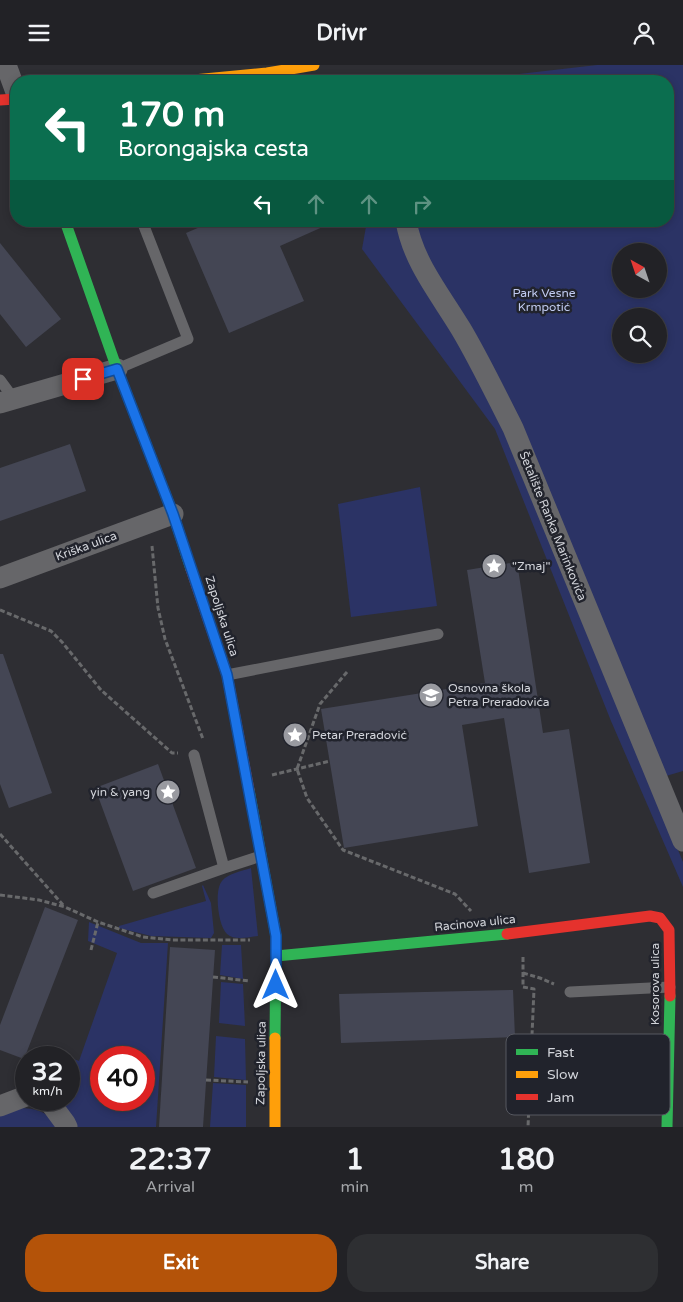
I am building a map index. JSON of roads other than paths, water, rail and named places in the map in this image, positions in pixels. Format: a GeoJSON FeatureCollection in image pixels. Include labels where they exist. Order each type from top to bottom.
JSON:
{"type":"FeatureCollection","features":[{"type":"Feature","properties":{"kind":"street"},"geometry":{"type":"LineString","coordinates":[[224,75],[314,65]]}},
{"type":"Feature","properties":{"kind":"street","name":"Zapoljska ulica"},"geometry":{"type":"LineString","coordinates":[[67,227],[117,369],[173,514],[227,675],[276,936],[275,1127]]}},
{"type":"Feature","properties":{"kind":"street","name":"Šetalište Ranka Marinkovića"},"geometry":{"type":"LineString","coordinates":[[408,227],[415,254],[470,345],[512,428],[683,841]]}},
{"type":"Feature","properties":{"kind":"street"},"geometry":{"type":"LineString","coordinates":[[7,401],[117,369]]}},
{"type":"Feature","properties":{"kind":"street","name":"Kriška ulica"},"geometry":{"type":"LineString","coordinates":[[0,578],[173,514]]}},
{"type":"Feature","properties":{"kind":"street","name":"Racinova ulica"},"geometry":{"type":"LineString","coordinates":[[276,956],[487,936],[650,916],[660,918],[669,930]]}},
{"type":"Feature","properties":{"kind":"street","name":"Kosorova ulica"},"geometry":{"type":"LineString","coordinates":[[669,930],[669,1034]]}},
{"type":"Feature","properties":{"kind":"street"},"geometry":{"type":"LineString","coordinates":[[0,1106],[15,1100]]}},
{"type":"Feature","properties":{"kind":"street"},"geometry":{"type":"LineString","coordinates":[[56,1111],[66,1127]]}},
{"type":"Feature","properties":{"kind":"lane"},"geometry":{"type":"LineString","coordinates":[[117,369],[188,339],[144,227]]}},
{"type":"Feature","properties":{"kind":"lane"},"geometry":{"type":"LineString","coordinates":[[0,380],[7,401]]}},
{"type":"Feature","properties":{"kind":"lane"},"geometry":{"type":"LineString","coordinates":[[227,675],[438,634]]}},
{"type":"Feature","properties":{"kind":"lane"},"geometry":{"type":"LineString","coordinates":[[194,755],[224,868]]}},
{"type":"Feature","properties":{"kind":"lane"},"geometry":{"type":"LineString","coordinates":[[153,893],[261,856]]}},
{"type":"Feature","properties":{"kind":"lane"},"geometry":{"type":"LineString","coordinates":[[570,992],[670,987]]}},
{"type":"Feature","properties":{"kind":"place","name":"\"Zmaj\""},"geometry":{"type":"Point","coordinates":[494,566]}},
{"type":"Feature","properties":{"kind":"place","name":"Osnovna škola Petra Preradovića"},"geometry":{"type":"Point","coordinates":[431,695]}},
{"type":"Feature","properties":{"kind":"place","name":"Petar Preradović"},"geometry":{"type":"Point","coordinates":[295,735]}},
{"type":"Feature","properties":{"kind":"place","name":"yin & yang"},"geometry":{"type":"Point","coordinates":[168,792]}},
{"type":"Feature","properties":{"kind":"park label","name":"Park Vesne Krmpotić"},"geometry":{"type":"Point","coordinates":[544,300]}}]}
